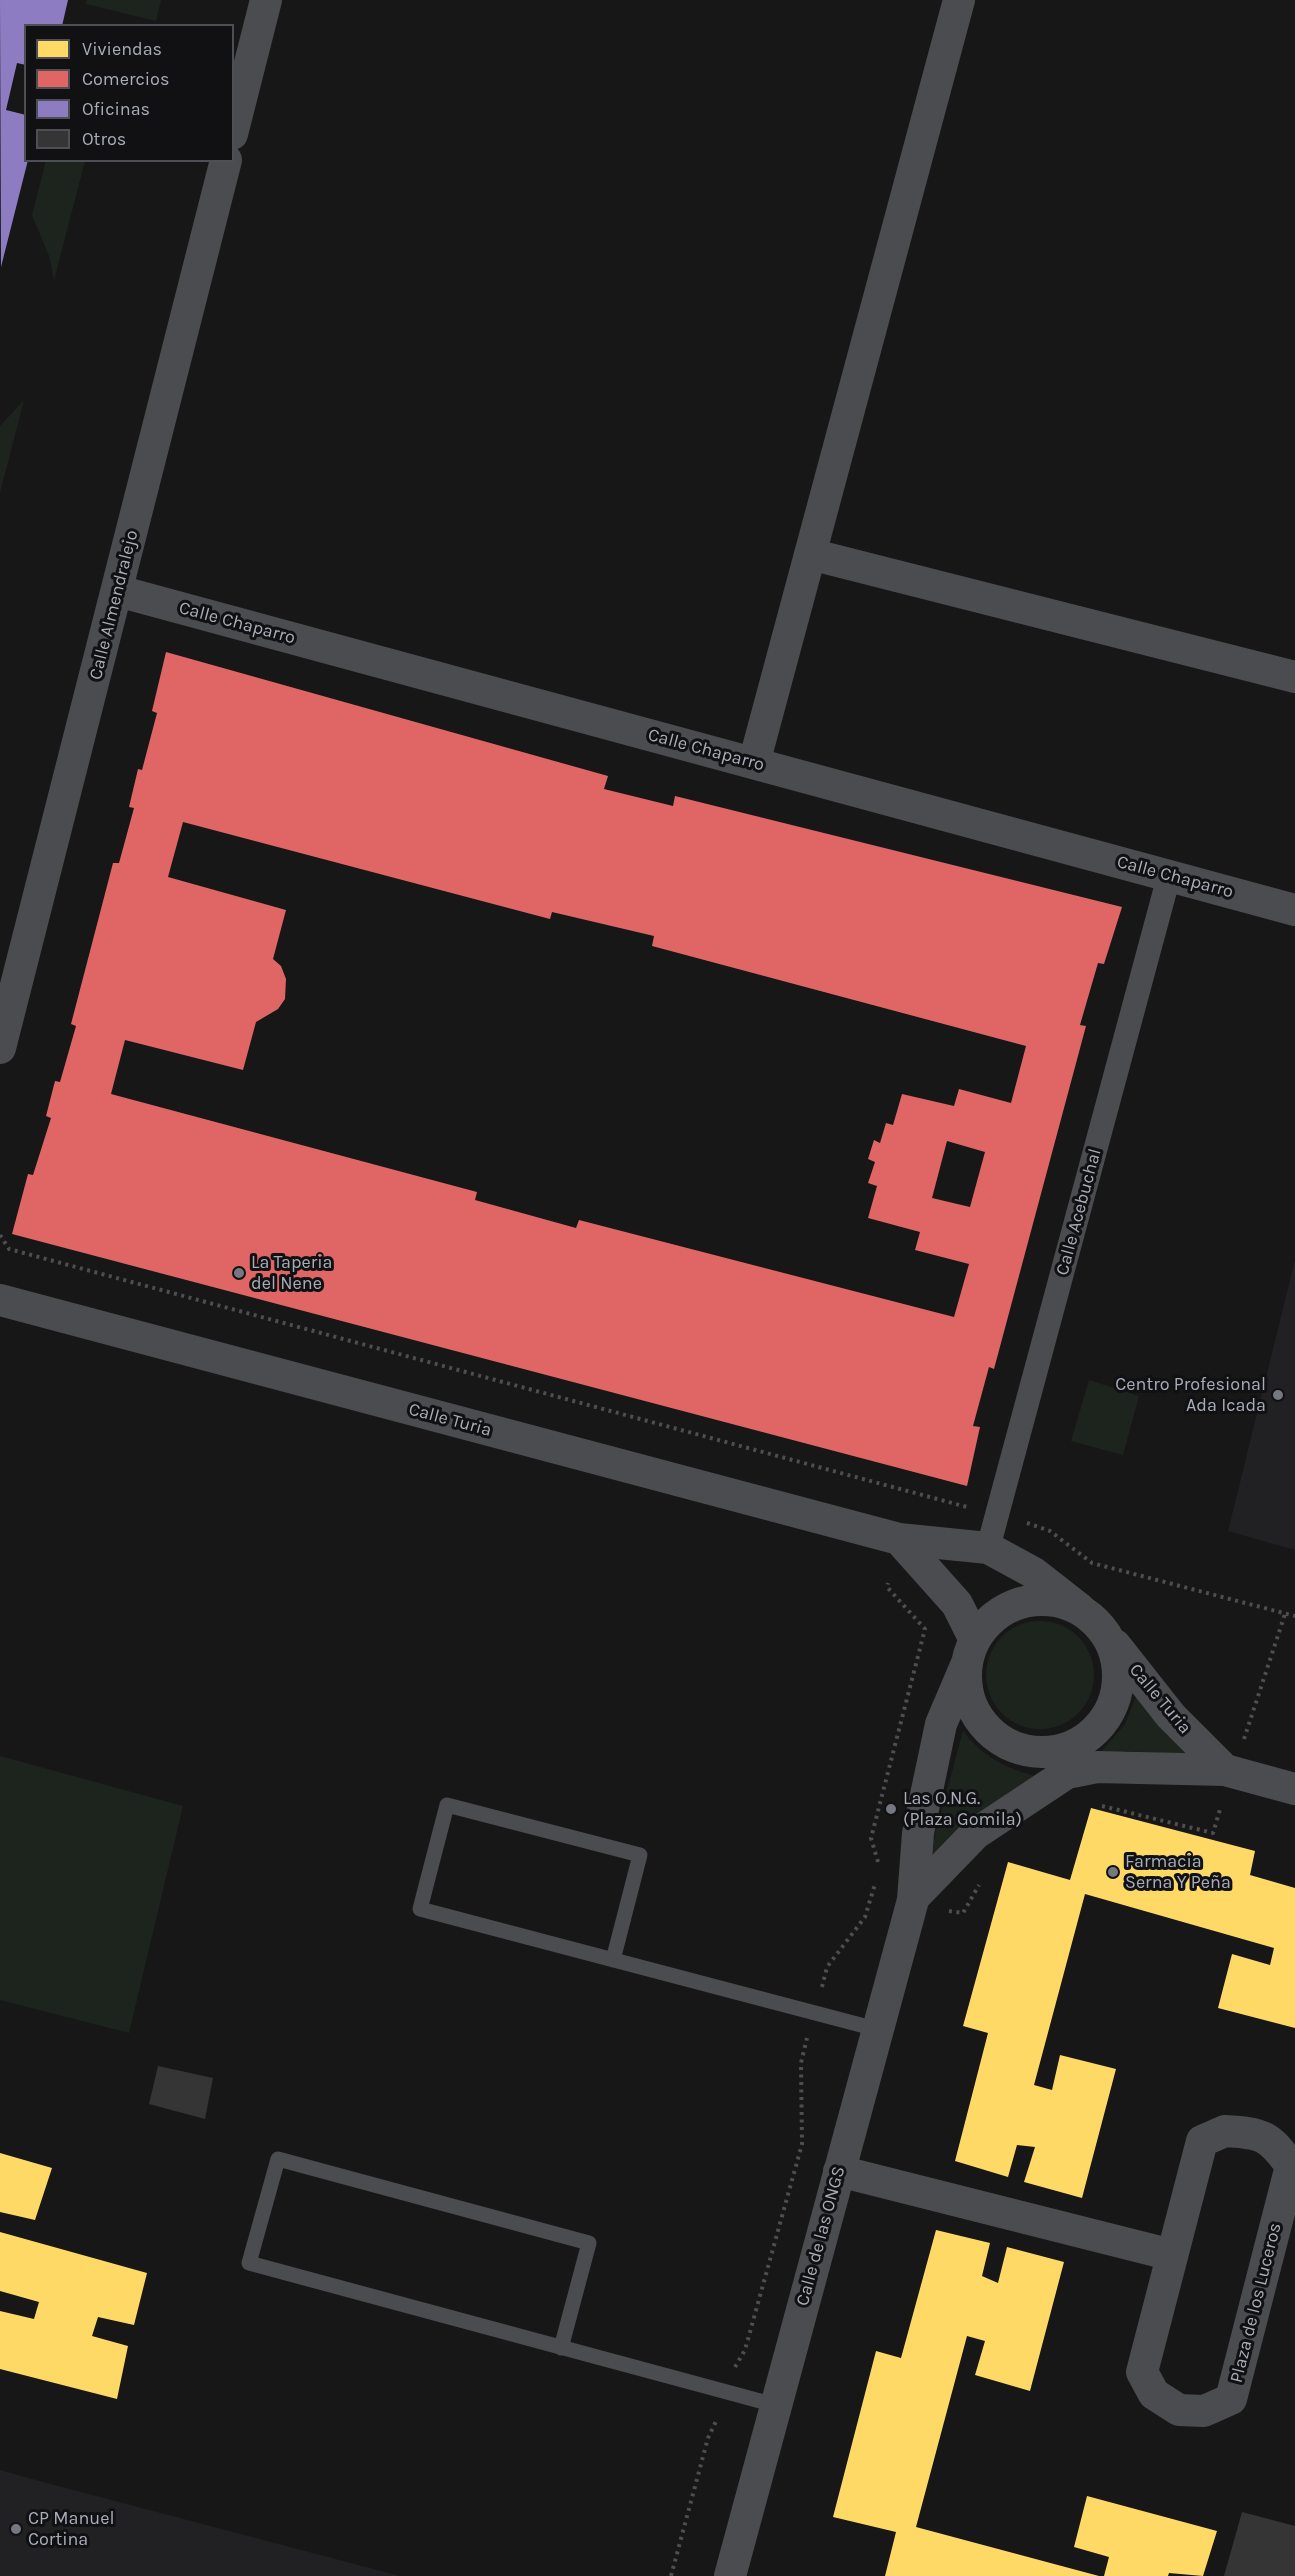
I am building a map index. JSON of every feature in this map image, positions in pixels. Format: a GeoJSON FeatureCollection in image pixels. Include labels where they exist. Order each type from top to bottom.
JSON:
{"type":"FeatureCollection","features":[{"type":"Feature","properties":{"kind":"street"},"geometry":{"type":"LineString","coordinates":[[234,126],[266,0]]}},
{"type":"Feature","properties":{"kind":"street"},"geometry":{"type":"LineString","coordinates":[[754,763],[959,0]]}},
{"type":"Feature","properties":{"kind":"street","name":"Calle Almendralejo"},"geometry":{"type":"LineString","coordinates":[[0,1048],[225,162]]}},
{"type":"Feature","properties":{"kind":"street"},"geometry":{"type":"LineString","coordinates":[[810,555],[1295,677]]}},
{"type":"Feature","properties":{"kind":"street","name":"Calle Chaparro"},"geometry":{"type":"LineString","coordinates":[[118,591],[1295,910]]}},
{"type":"Feature","properties":{"kind":"street","name":"Calle Acebuchal"},"geometry":{"type":"LineString","coordinates":[[988,1548],[1169,876]]}},
{"type":"Feature","properties":{"kind":"street","name":"Calle Turia"},"geometry":{"type":"LineString","coordinates":[[0,1300],[899,1539],[988,1548],[1034,1573],[1089,1617],[1171,1716],[1225,1770]]}},
{"type":"Feature","properties":{"kind":"street"},"geometry":{"type":"LineString","coordinates":[[899,1539],[957,1604],[971,1652]]}},
{"type":"Feature","properties":{"kind":"street"},"geometry":{"type":"LineString","coordinates":[[1034,1752],[1059,1779],[1083,1741],[1105,1721],[1112,1708],[1119,1679],[1114,1650],[1089,1617],[1054,1600],[1041,1599],[1015,1604],[992,1619],[971,1652],[966,1678],[968,1694],[981,1722],[1005,1743],[1034,1752],[1060,1750],[1083,1741]]}},
{"type":"Feature","properties":{"kind":"street","name":"Calle de las ONGS"},"geometry":{"type":"LineString","coordinates":[[730,2576],[876,2029],[914,1897],[918,1833],[941,1724],[971,1652]]}},
{"type":"Feature","properties":{"kind":"street","name":"Calle Turia"},"geometry":{"type":"LineString","coordinates":[[1059,1779],[1097,1767],[1225,1770],[1295,1789]]}},
{"type":"Feature","properties":{"kind":"street","name":"Calle de las ONGS"},"geometry":{"type":"LineString","coordinates":[[914,1897],[975,1833],[1059,1779]]}},
{"type":"Feature","properties":{"kind":"street","name":"Plaza de los Luceros"},"geometry":{"type":"LineString","coordinates":[[1225,2131],[1255,2133],[1276,2145],[1291,2166],[1231,2399],[1204,2411],[1179,2410],[1162,2400],[1154,2394],[1142,2372],[1172,2255],[1202,2141],[1225,2131]]}},
{"type":"Feature","properties":{"kind":"street"},"geometry":{"type":"LineString","coordinates":[[838,2171],[1172,2255]]}},
{"type":"Feature","properties":{"kind":"lane"},"geometry":{"type":"LineString","coordinates":[[613,1960],[640,1855],[447,1805],[420,1909],[613,1960],[876,2029]]}},
{"type":"Feature","properties":{"kind":"lane"},"geometry":{"type":"LineString","coordinates":[[561,2348],[589,2242],[278,2159],[249,2263],[561,2348],[775,2405]]}},
{"type":"Feature","properties":{"kind":"path"},"geometry":{"type":"LineString","coordinates":[[0,1235],[9,1249],[997,1514],[1050,1530],[1092,1563],[1295,1616]]}},
{"type":"Feature","properties":{"kind":"path"},"geometry":{"type":"LineString","coordinates":[[824,1979],[828,1967],[866,1917],[875,1884],[878,1861],[871,1838],[925,1629],[887,1587]]}},
{"type":"Feature","properties":{"kind":"path"},"geometry":{"type":"LineString","coordinates":[[1244,1737],[1285,1614]]}},
{"type":"Feature","properties":{"kind":"path"},"geometry":{"type":"LineString","coordinates":[[1094,1804],[1213,1833],[1221,1806]]}},
{"type":"Feature","properties":{"kind":"path"},"geometry":{"type":"LineString","coordinates":[[944,1911],[963,1913],[984,1876]]}},
{"type":"Feature","properties":{"kind":"path"},"geometry":{"type":"LineString","coordinates":[[733,2371],[745,2350],[802,2145],[801,2062],[806,2044]]}},
{"type":"Feature","properties":{"kind":"path"},"geometry":{"type":"LineString","coordinates":[[671,2576],[708,2438],[720,2413]]}},
{"type":"Feature","properties":{"kind":"shaded area"},"geometry":{"type":"Polygon","coordinates":[[[87,0],[161,0],[156,21],[86,4],[87,0]]]}},
{"type":"Feature","properties":{"kind":"shaded area"},"geometry":{"type":"Polygon","coordinates":[[[46,162],[85,162],[54,280],[49,256],[32,215],[46,162]]]}},
{"type":"Feature","properties":{"kind":"shaded area"},"geometry":{"type":"Polygon","coordinates":[[[24,400],[0,493],[0,426],[24,400]]]}},
{"type":"Feature","properties":{"kind":"shaded area","name":"Centro Profesional Ada Icada"},"geometry":{"type":"Polygon","coordinates":[[[1295,1260],[1295,1550],[1228,1531],[1295,1260]]]}},
{"type":"Feature","properties":{"kind":"shaded area"},"geometry":{"type":"Polygon","coordinates":[[[1089,1380],[1139,1396],[1123,1455],[1071,1441],[1089,1380]]]}},
{"type":"Feature","properties":{"kind":"shaded area"},"geometry":{"type":"Polygon","coordinates":[[[1040,1621],[1061,1625],[1078,1637],[1090,1654],[1094,1675],[1090,1696],[1078,1713],[1061,1725],[1040,1729],[1019,1725],[1002,1713],[990,1696],[986,1675],[990,1654],[1002,1637],[1019,1625],[1040,1621]]]}},
{"type":"Feature","properties":{"kind":"shaded area"},"geometry":{"type":"Polygon","coordinates":[[[1137,1694],[1166,1734],[1197,1755],[1126,1751],[1102,1755],[1100,1753],[1125,1724],[1137,1694]]]}},
{"type":"Feature","properties":{"kind":"shaded area"},"geometry":{"type":"Polygon","coordinates":[[[963,1731],[970,1740],[995,1760],[1035,1776],[990,1805],[964,1828],[923,1879],[963,1731]]]}},
{"type":"Feature","properties":{"kind":"shaded area"},"geometry":{"type":"Polygon","coordinates":[[[0,1756],[183,1806],[129,2033],[0,2000],[0,1756]]]}},
{"type":"Feature","properties":{"kind":"shaded area"},"geometry":{"type":"Polygon","coordinates":[[[0,2470],[43,2482],[400,2576],[0,2576],[0,2470]]]}},
{"type":"Feature","properties":{"kind":"building: Viviendas"},"geometry":{"type":"Polygon","coordinates":[[[1091,1808],[1255,1851],[1250,1875],[1295,1888],[1295,2028],[1218,2008],[1232,1954],[1270,1965],[1274,1948],[1085,1894],[1034,2085],[1052,2090],[1060,2055],[1116,2069],[1082,2198],[1024,2182],[1035,2147],[1017,2145],[1008,2177],[955,2161],[988,2033],[963,2026],[1008,1862],[1070,1880],[1091,1808]]]}},
{"type":"Feature","properties":{"kind":"building: Viviendas"},"geometry":{"type":"Polygon","coordinates":[[[0,2153],[52,2168],[35,2220],[0,2212],[0,2153]]]}},
{"type":"Feature","properties":{"kind":"building: Viviendas"},"geometry":{"type":"Polygon","coordinates":[[[936,2230],[990,2243],[982,2276],[998,2283],[1007,2247],[1064,2262],[1030,2391],[975,2375],[985,2341],[967,2336],[916,2527],[1099,2576],[885,2576],[896,2532],[833,2517],[876,2351],[901,2358],[936,2230]]]}},
{"type":"Feature","properties":{"kind":"building: Viviendas"},"geometry":{"type":"Polygon","coordinates":[[[0,2232],[147,2273],[134,2325],[98,2317],[92,2336],[128,2346],[117,2399],[0,2369],[0,2311],[34,2319],[39,2302],[0,2291],[0,2232]]]}},
{"type":"Feature","properties":{"kind":"building: Viviendas"},"geometry":{"type":"Polygon","coordinates":[[[1087,2496],[1217,2531],[1203,2576],[1169,2573],[1168,2576],[1104,2576],[1109,2557],[1074,2547],[1087,2496]]]}},
{"type":"Feature","properties":{"kind":"building: Comercios"},"geometry":{"type":"Polygon","coordinates":[[[166,652],[608,776],[604,789],[673,806],[675,796],[1122,907],[1104,964],[1098,963],[1080,1025],[1086,1026],[994,1369],[989,1367],[973,1426],[980,1427],[967,1486],[12,1234],[28,1174],[33,1175],[51,1118],[46,1116],[55,1081],[60,1082],[76,1026],[71,1024],[113,863],[119,863],[134,808],[129,807],[138,769],[142,770],[157,713],[152,711],[166,652]],[[183,822],[168,877],[286,910],[273,959],[281,966],[286,979],[285,999],[278,1009],[256,1022],[243,1070],[125,1040],[111,1094],[477,1192],[475,1200],[576,1228],[579,1220],[954,1317],[969,1264],[915,1250],[920,1232],[868,1218],[877,1186],[868,1183],[875,1162],[868,1159],[874,1140],[880,1143],[886,1123],[893,1125],[902,1094],[954,1106],[959,1089],[1011,1103],[1026,1046],[652,946],[654,936],[552,912],[550,919],[183,822]],[[947,1141],[932,1198],[970,1207],[985,1152],[947,1141]]]}},
{"type":"Feature","properties":{"kind":"building: Oficinas"},"geometry":{"type":"Polygon","coordinates":[[[0,0],[68,0],[62,24],[24,24],[24,65],[17,63],[6,110],[24,114],[24,162],[27,162],[1,267],[0,0]]]}},
{"type":"Feature","properties":{"kind":"building: Otros"},"geometry":{"type":"Polygon","coordinates":[[[158,2066],[213,2078],[205,2119],[149,2104],[158,2066]]]}},
{"type":"Feature","properties":{"kind":"building: Otros"},"geometry":{"type":"Polygon","coordinates":[[[1242,2512],[1295,2526],[1295,2576],[1224,2576],[1242,2512]]]}},
{"type":"Feature","properties":{"kind":"place","name":"La Taperia del Nene"},"geometry":{"type":"Point","coordinates":[239,1273]}},
{"type":"Feature","properties":{"kind":"place","name":"Centro Profesional Ada Icada"},"geometry":{"type":"Point","coordinates":[1278,1395]}},
{"type":"Feature","properties":{"kind":"place","name":"Las O.N.G. (Plaza Gomila)"},"geometry":{"type":"Point","coordinates":[891,1809]}},
{"type":"Feature","properties":{"kind":"place","name":"Farmacia Serna Y Peña"},"geometry":{"type":"Point","coordinates":[1113,1872]}},
{"type":"Feature","properties":{"kind":"place","name":"CP Manuel Cortina"},"geometry":{"type":"Point","coordinates":[16,2529]}}]}
